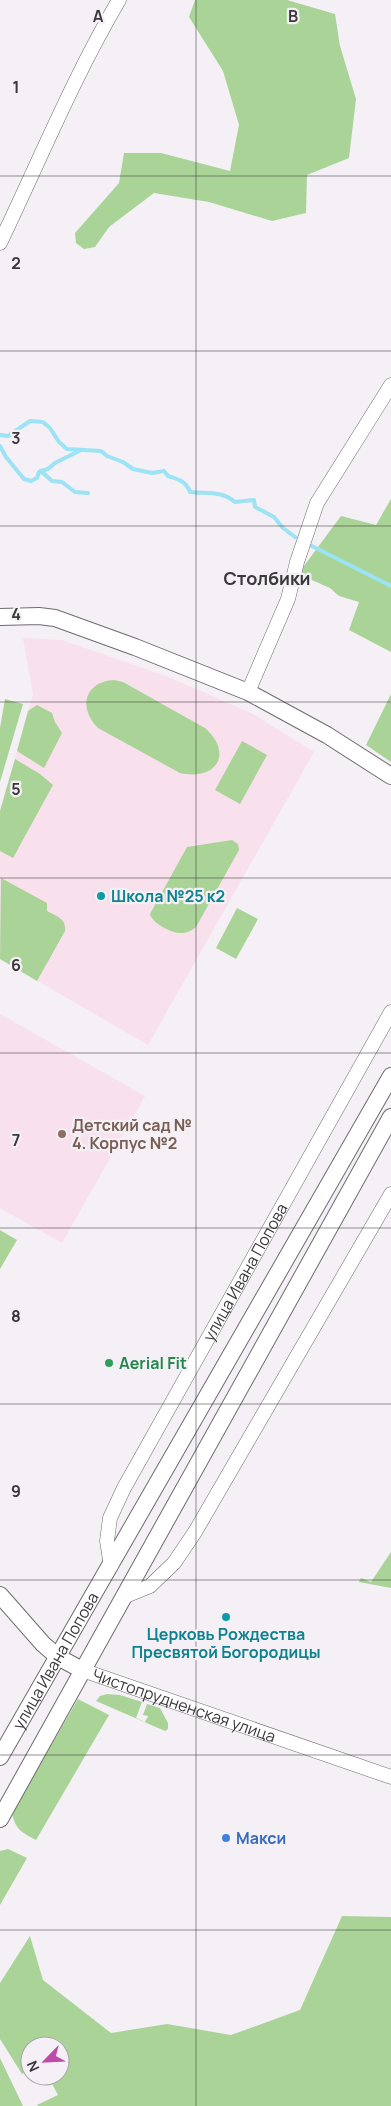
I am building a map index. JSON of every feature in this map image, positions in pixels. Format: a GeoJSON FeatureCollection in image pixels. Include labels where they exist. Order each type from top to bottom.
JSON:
{"type":"FeatureCollection","features":[{"type":"Feature","properties":{"kind":"main road"},"geometry":{"type":"LineString","coordinates":[[0,617],[39,616],[55,618],[135,646],[248,692],[322,732],[391,776]]}},
{"type":"Feature","properties":{"kind":"main road","name":"улица Ивана Попова"},"geometry":{"type":"LineString","coordinates":[[0,1757],[391,1076]]}},
{"type":"Feature","properties":{"kind":"main road","name":"улица Ивана Попова"},"geometry":{"type":"LineString","coordinates":[[0,1819],[391,1117]]}},
{"type":"Feature","properties":{"kind":"main road","name":"Чистопрудненская улица"},"geometry":{"type":"LineString","coordinates":[[0,1595],[43,1644],[58,1658],[82,1670]]}},
{"type":"Feature","properties":{"kind":"street"},"geometry":{"type":"LineString","coordinates":[[0,244],[42,148],[92,48],[120,0]]}},
{"type":"Feature","properties":{"kind":"street"},"geometry":{"type":"LineString","coordinates":[[248,692],[288,599],[297,562],[317,503],[391,385]]}},
{"type":"Feature","properties":{"kind":"street","name":"улица Ивана Попова"},"geometry":{"type":"LineString","coordinates":[[111,1566],[107,1540],[110,1518],[124,1488],[391,1012]]}},
{"type":"Feature","properties":{"kind":"street","name":"улица Ивана Попова"},"geometry":{"type":"LineString","coordinates":[[123,1597],[150,1586],[174,1562],[195,1532],[391,1194]]}},
{"type":"Feature","properties":{"kind":"street","name":"Чистопрудненская улица"},"geometry":{"type":"LineString","coordinates":[[82,1670],[391,1777]]}},
{"type":"Feature","properties":{"kind":"shaded area"},"geometry":{"type":"Polygon","coordinates":[[[23,638],[62,640],[166,676],[253,714],[314,752],[148,1045],[0,959],[0,811],[33,695],[23,638]]]}},
{"type":"Feature","properties":{"kind":"shaded area","name":"Детский сад № 4. Корпус №2"},"geometry":{"type":"Polygon","coordinates":[[[0,1014],[145,1096],[62,1243],[0,1208],[0,1014]]]}},
{"type":"Feature","properties":{"kind":"green space"},"geometry":{"type":"Polygon","coordinates":[[[195,0],[287,0],[335,14],[340,46],[356,99],[349,158],[307,175],[306,213],[272,221],[209,202],[154,193],[109,227],[95,247],[84,249],[76,243],[75,233],[119,183],[124,153],[161,153],[230,171],[239,125],[223,71],[189,17],[195,0]]]}},
{"type":"Feature","properties":{"kind":"green space"},"geometry":{"type":"Polygon","coordinates":[[[391,499],[391,652],[349,630],[359,602],[339,596],[330,588],[298,574],[341,516],[376,525],[391,499]]]}},
{"type":"Feature","properties":{"kind":"green space"},"geometry":{"type":"Polygon","coordinates":[[[114,680],[123,682],[205,728],[214,738],[218,747],[219,756],[217,763],[203,773],[180,773],[98,728],[88,712],[86,705],[87,697],[96,686],[114,680]]]}},
{"type":"Feature","properties":{"kind":"green space"},"geometry":{"type":"Polygon","coordinates":[[[391,694],[391,762],[366,745],[391,694]]]}},
{"type":"Feature","properties":{"kind":"green space"},"geometry":{"type":"Polygon","coordinates":[[[5,699],[23,704],[0,782],[0,728],[5,699]]]}},
{"type":"Feature","properties":{"kind":"green space"},"geometry":{"type":"Polygon","coordinates":[[[37,705],[52,713],[62,733],[44,768],[17,751],[28,711],[37,705]]]}},
{"type":"Feature","properties":{"kind":"green space"},"geometry":{"type":"Polygon","coordinates":[[[242,741],[267,755],[240,804],[215,790],[242,741]]]}},
{"type":"Feature","properties":{"kind":"green space"},"geometry":{"type":"Polygon","coordinates":[[[15,759],[40,774],[53,785],[13,858],[0,851],[0,811],[15,759]]]}},
{"type":"Feature","properties":{"kind":"green space"},"geometry":{"type":"Polygon","coordinates":[[[232,840],[238,844],[239,850],[196,927],[191,931],[176,933],[154,921],[150,914],[187,847],[232,840]]]}},
{"type":"Feature","properties":{"kind":"green space"},"geometry":{"type":"Polygon","coordinates":[[[1,878],[47,903],[47,911],[63,921],[65,931],[37,981],[0,959],[1,878]]]}},
{"type":"Feature","properties":{"kind":"green space"},"geometry":{"type":"Polygon","coordinates":[[[237,908],[258,919],[236,959],[216,948],[237,908]]]}},
{"type":"Feature","properties":{"kind":"green space"},"geometry":{"type":"Polygon","coordinates":[[[0,1230],[17,1240],[0,1269],[0,1230]]]}},
{"type":"Feature","properties":{"kind":"green space"},"geometry":{"type":"Polygon","coordinates":[[[391,1552],[391,1588],[359,1582],[361,1578],[371,1582],[391,1552]]]}},
{"type":"Feature","properties":{"kind":"green space"},"geometry":{"type":"Polygon","coordinates":[[[107,1694],[120,1695],[142,1702],[136,1718],[145,1722],[148,1716],[143,1715],[147,1704],[160,1708],[168,1723],[168,1729],[165,1731],[96,1701],[100,1696],[107,1694]]]}},
{"type":"Feature","properties":{"kind":"green space"},"geometry":{"type":"Polygon","coordinates":[[[78,1699],[109,1715],[36,1840],[20,1830],[15,1823],[12,1813],[78,1699]]]}},
{"type":"Feature","properties":{"kind":"green space"},"geometry":{"type":"Polygon","coordinates":[[[8,1849],[27,1858],[0,1905],[0,1851],[8,1849]]]}},
{"type":"Feature","properties":{"kind":"green space"},"geometry":{"type":"Polygon","coordinates":[[[342,1916],[391,1917],[391,2106],[38,2106],[58,2095],[53,2086],[70,2086],[70,2036],[20,2036],[20,2071],[0,2039],[0,1983],[30,1936],[43,1980],[111,2033],[167,2024],[231,2035],[300,2010],[342,1916]]]}},
{"type":"Feature","properties":{"kind":"green space"},"geometry":{"type":"Polygon","coordinates":[[[0,2058],[23,2106],[0,2106],[0,2058]]]}},
{"type":"Feature","properties":{"kind":"waterway"},"geometry":{"type":"LineString","coordinates":[[0,435],[8,436],[30,421],[43,422],[67,449],[101,451],[133,469],[152,473],[164,471],[168,476],[184,483],[190,492],[219,494],[235,502],[254,500],[255,507],[274,517],[283,528],[295,537]]}},
{"type":"Feature","properties":{"kind":"waterway"},"geometry":{"type":"LineString","coordinates":[[0,446],[6,457],[24,479],[31,481],[37,478],[41,471],[52,481],[62,482],[75,492],[88,493]]}},
{"type":"Feature","properties":{"kind":"waterway"},"geometry":{"type":"LineString","coordinates":[[41,471],[81,450]]}},
{"type":"Feature","properties":{"kind":"waterway"},"geometry":{"type":"LineString","coordinates":[[312,546],[391,586]]}},
{"type":"Feature","properties":{"kind":"place","name":"Школа №25 к2"},"geometry":{"type":"Point","coordinates":[101,896]}},
{"type":"Feature","properties":{"kind":"place","name":"Детский сад № 4. Корпус №2"},"geometry":{"type":"Point","coordinates":[62,1134]}},
{"type":"Feature","properties":{"kind":"place","name":"Aerial Fit"},"geometry":{"type":"Point","coordinates":[109,1363]}},
{"type":"Feature","properties":{"kind":"place","name":"Церковь Рождества Пресвятой Богородицы"},"geometry":{"type":"Point","coordinates":[226,1617]}},
{"type":"Feature","properties":{"kind":"place","name":"Макси"},"geometry":{"type":"Point","coordinates":[226,1838]}},
{"type":"Feature","properties":{"kind":"district","name":"Столбики"},"geometry":{"type":"Point","coordinates":[267,578]}}]}
